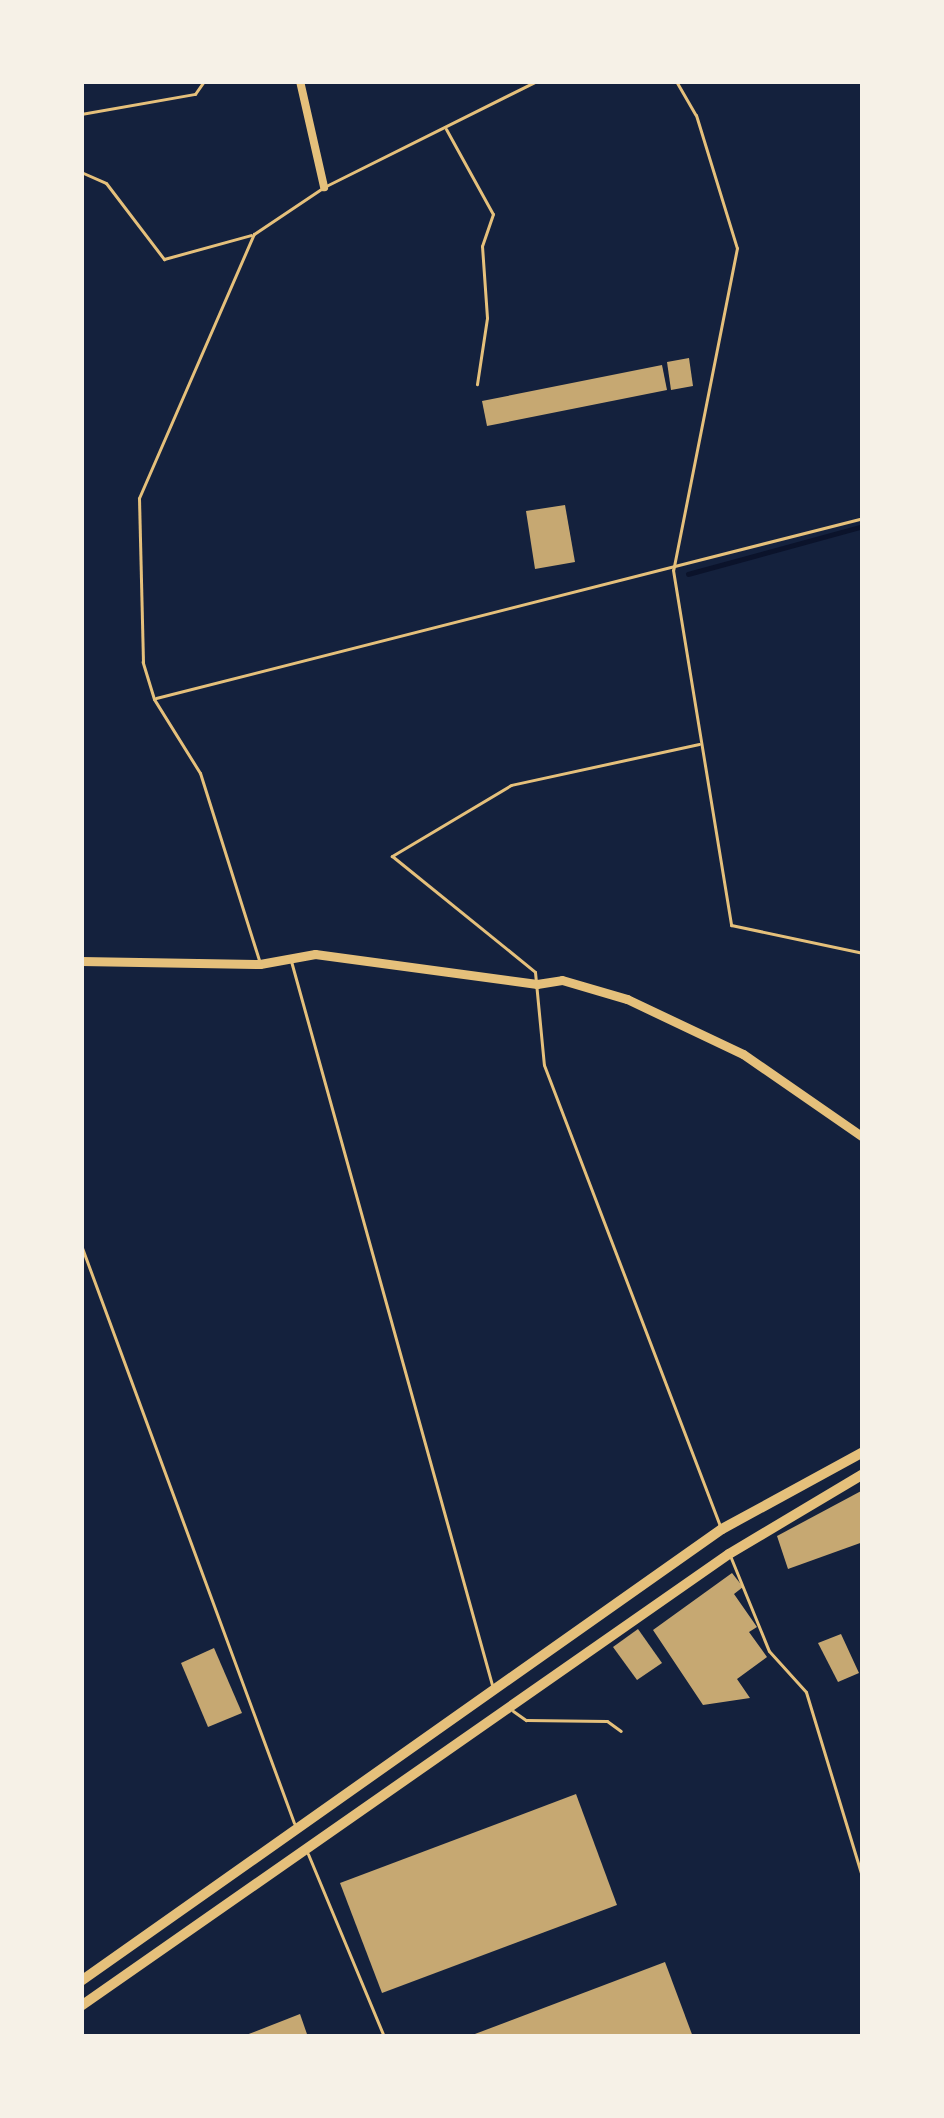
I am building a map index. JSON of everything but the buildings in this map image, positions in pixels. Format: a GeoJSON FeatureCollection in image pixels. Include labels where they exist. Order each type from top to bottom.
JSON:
{"type":"FeatureCollection","features":[{"type":"Feature","properties":{"kind":"main road"},"geometry":{"type":"LineString","coordinates":[[81,1981],[722,1529],[863,1452]]}},
{"type":"Feature","properties":{"kind":"main road"},"geometry":{"type":"LineString","coordinates":[[81,2006],[304,1845],[729,1554],[863,1474]]}},
{"type":"Feature","properties":{"kind":"street"},"geometry":{"type":"LineString","coordinates":[[300,81],[324,188]]}},
{"type":"Feature","properties":{"kind":"street"},"geometry":{"type":"LineString","coordinates":[[81,961],[260,964],[315,954],[537,984],[562,980],[627,999],[743,1054],[863,1137]]}},
{"type":"Feature","properties":{"kind":"lane"},"geometry":{"type":"LineString","coordinates":[[81,114],[195,94],[204,81]]}},
{"type":"Feature","properties":{"kind":"lane"},"geometry":{"type":"LineString","coordinates":[[81,172],[106,183],[164,259],[254,234],[324,188],[537,81]]}},
{"type":"Feature","properties":{"kind":"lane"},"geometry":{"type":"LineString","coordinates":[[676,81],[696,115],[737,248],[673,570],[731,925],[863,953]]}},
{"type":"Feature","properties":{"kind":"lane"},"geometry":{"type":"LineString","coordinates":[[445,127],[493,214],[482,246],[487,318],[477,384]]}},
{"type":"Feature","properties":{"kind":"lane"},"geometry":{"type":"LineString","coordinates":[[254,234],[139,498],[143,662],[154,699],[200,773],[260,964]]}},
{"type":"Feature","properties":{"kind":"lane"},"geometry":{"type":"LineString","coordinates":[[154,699],[863,518]]}},
{"type":"Feature","properties":{"kind":"lane"},"geometry":{"type":"LineString","coordinates":[[700,744],[512,785],[392,856],[536,972],[544,1065],[769,1651],[806,1692],[863,1880]]}},
{"type":"Feature","properties":{"kind":"lane"},"geometry":{"type":"LineString","coordinates":[[291,959],[494,1689],[506,1706],[526,1720],[607,1721],[621,1732]]}},
{"type":"Feature","properties":{"kind":"lane"},"geometry":{"type":"LineString","coordinates":[[81,1245],[296,1826],[384,2037]]}},
{"type":"Feature","properties":{"kind":"waterway"},"geometry":{"type":"LineString","coordinates":[[688,574],[863,526]]}}]}
